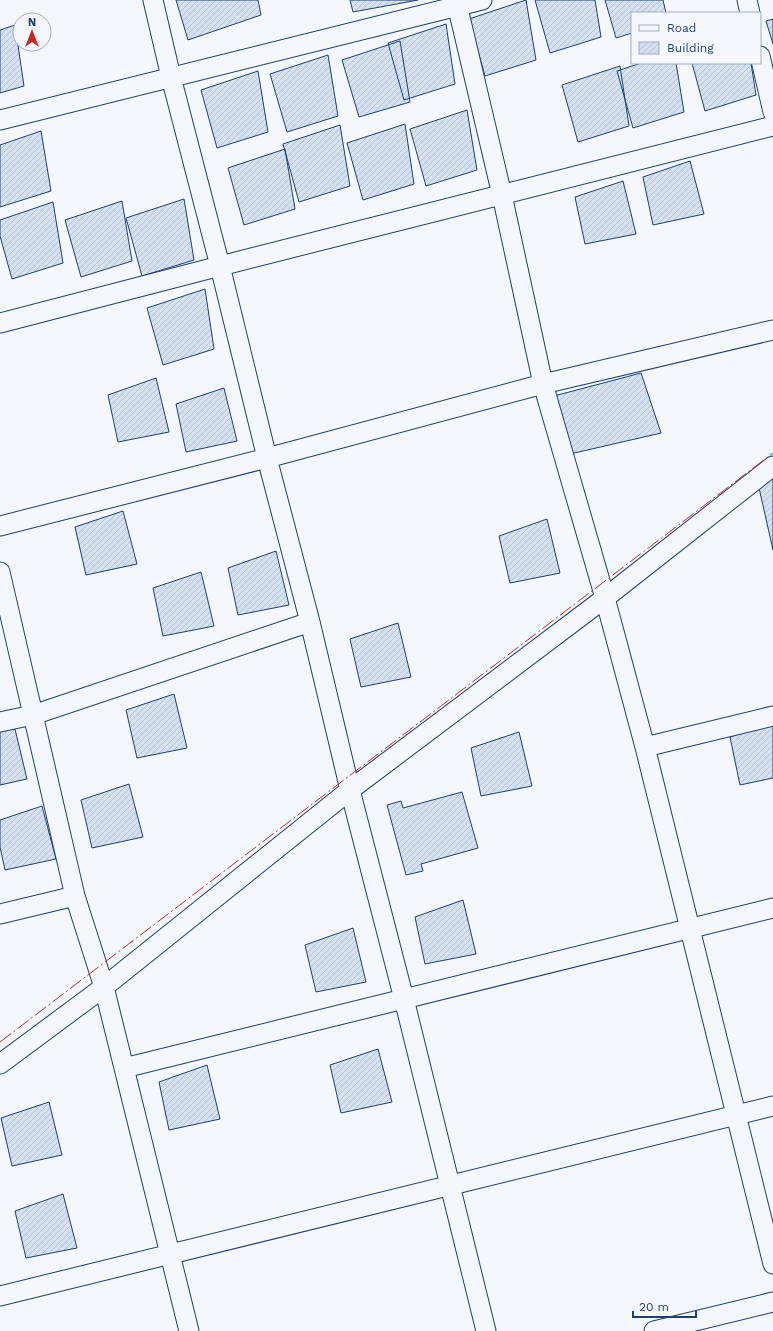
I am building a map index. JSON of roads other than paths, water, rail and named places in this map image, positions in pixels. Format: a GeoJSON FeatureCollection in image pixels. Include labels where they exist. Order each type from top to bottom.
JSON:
{"type":"FeatureCollection","features":[{"type":"Feature","properties":{"kind":"street"},"geometry":{"type":"LineString","coordinates":[[153,0],[267,458],[310,622],[350,790],[404,999],[486,1331]]}},
{"type":"Feature","properties":{"kind":"street"},"geometry":{"type":"LineString","coordinates":[[0,120],[457,3],[482,0]]}},
{"type":"Feature","properties":{"kind":"street"},"geometry":{"type":"LineString","coordinates":[[747,0],[750,12]]}},
{"type":"Feature","properties":{"kind":"street"},"geometry":{"type":"LineString","coordinates":[[457,3],[502,195],[543,384],[605,598],[645,747],[773,1264]]}},
{"type":"Feature","properties":{"kind":"street"},"geometry":{"type":"LineString","coordinates":[[761,60],[773,112]]}},
{"type":"Feature","properties":{"kind":"street"},"geometry":{"type":"LineString","coordinates":[[0,323],[773,126]]}},
{"type":"Feature","properties":{"kind":"street"},"geometry":{"type":"LineString","coordinates":[[0,526],[267,458],[543,384],[773,330]]}},
{"type":"Feature","properties":{"kind":"street"},"geometry":{"type":"LineString","coordinates":[[0,1064],[104,987],[350,790],[605,598],[773,466]]}},
{"type":"Feature","properties":{"kind":"street"},"geometry":{"type":"LineString","coordinates":[[0,572],[75,896],[104,987],[189,1331]]}},
{"type":"Feature","properties":{"kind":"street"},"geometry":{"type":"LineString","coordinates":[[0,722],[33,715],[310,622]]}},
{"type":"Feature","properties":{"kind":"street"},"geometry":{"type":"LineString","coordinates":[[645,747],[773,716]]}},
{"type":"Feature","properties":{"kind":"street"},"geometry":{"type":"LineString","coordinates":[[0,914],[75,896]]}},
{"type":"Feature","properties":{"kind":"street"},"geometry":{"type":"LineString","coordinates":[[124,1068],[773,908]]}},
{"type":"Feature","properties":{"kind":"street"},"geometry":{"type":"LineString","coordinates":[[0,1296],[773,1106]]}},
{"type":"Feature","properties":{"kind":"street"},"geometry":{"type":"LineString","coordinates":[[654,1331],[773,1302]]}}]}
